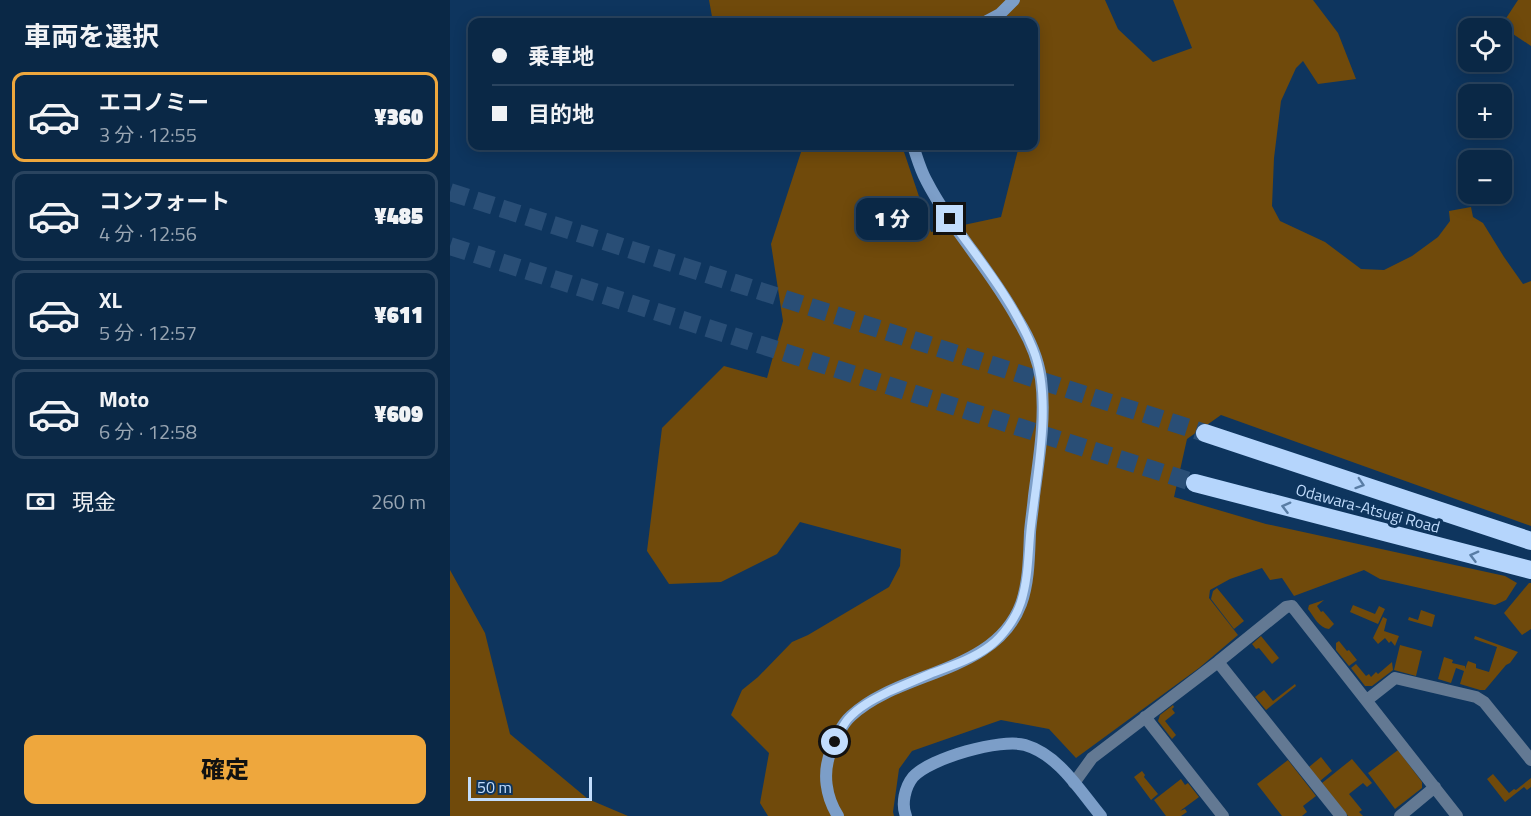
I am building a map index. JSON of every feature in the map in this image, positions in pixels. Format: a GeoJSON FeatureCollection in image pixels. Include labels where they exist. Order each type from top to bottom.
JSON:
{"type":"FeatureCollection","features":[{"type":"Feature","properties":{"kind":"highway","name":"Odawara-Atsugi Road"},"geometry":{"type":"LineString","coordinates":[[1205,433],[1531,541]]}},
{"type":"Feature","properties":{"kind":"highway","name":"Odawara-Atsugi Road"},"geometry":{"type":"LineString","coordinates":[[1195,483],[1531,570]]}},
{"type":"Feature","properties":{"kind":"street"},"geometry":{"type":"LineString","coordinates":[[992,18],[1014,0]]}},
{"type":"Feature","properties":{"kind":"street"},"geometry":{"type":"LineString","coordinates":[[838,816],[826,790],[826,769],[829,756],[849,717],[878,697],[956,664],[990,646],[1003,633],[1021,603],[1029,561],[1030,529],[1042,414],[1041,378],[1034,351],[1010,305],[925,179],[914,150]]}},
{"type":"Feature","properties":{"kind":"street"},"geometry":{"type":"LineString","coordinates":[[1074,783],[1092,759],[1286,607],[1292,606],[1457,816]]}},
{"type":"Feature","properties":{"kind":"street"},"geometry":{"type":"LineString","coordinates":[[1218,662],[1341,816]]}},
{"type":"Feature","properties":{"kind":"street"},"geometry":{"type":"LineString","coordinates":[[1367,700],[1395,678],[1476,697],[1484,702],[1531,760]]}},
{"type":"Feature","properties":{"kind":"street"},"geometry":{"type":"LineString","coordinates":[[1146,717],[1223,816]]}},
{"type":"Feature","properties":{"kind":"street"},"geometry":{"type":"LineString","coordinates":[[906,816],[905,796],[909,783],[920,771],[940,761],[979,748],[1000,744],[1026,745],[1044,754],[1056,763],[1101,816]]}},
{"type":"Feature","properties":{"kind":"street"},"geometry":{"type":"LineString","coordinates":[[1400,816],[1435,788]]}},
{"type":"Feature","properties":{"kind":"shaded area"},"geometry":{"type":"Polygon","coordinates":[[[709,0],[1105,0],[1118,29],[1153,62],[1192,48],[1173,0],[1313,0],[1338,33],[1356,79],[1318,84],[1303,61],[1296,68],[1281,101],[1274,158],[1272,206],[1280,221],[1325,242],[1361,269],[1384,270],[1412,256],[1438,237],[1450,221],[1449,211],[1471,207],[1473,217],[1483,223],[1523,284],[1531,281],[1531,526],[1221,415],[1187,439],[1174,497],[1266,524],[1505,576],[1517,583],[1506,600],[1495,605],[1380,579],[1364,570],[1294,596],[1282,578],[1270,580],[1262,568],[1230,579],[1210,590],[1209,598],[1238,635],[1199,668],[1076,758],[1049,729],[1001,720],[912,751],[899,769],[894,816],[768,816],[760,803],[769,753],[731,715],[742,690],[792,642],[808,635],[889,587],[900,566],[901,549],[800,522],[777,554],[721,582],[669,584],[647,551],[662,428],[724,366],[767,378],[783,321],[771,244],[802,150],[903,150],[931,232],[1001,217],[1018,150],[1038,150],[1038,18],[712,18],[709,0]]]}},
{"type":"Feature","properties":{"kind":"shaded area"},"geometry":{"type":"Polygon","coordinates":[[[1518,0],[1531,0],[1531,46],[1512,33],[1512,18],[1506,18],[1518,0]]]}},
{"type":"Feature","properties":{"kind":"shaded area"},"geometry":{"type":"Polygon","coordinates":[[[450,570],[485,633],[510,734],[588,799],[628,816],[450,816],[450,570]]]}},
{"type":"Feature","properties":{"kind":"shaded area"},"geometry":{"type":"Polygon","coordinates":[[[1531,583],[1531,629],[1522,635],[1504,613],[1531,583]]]}},
{"type":"Feature","properties":{"kind":"shaded area"},"geometry":{"type":"Polygon","coordinates":[[[1217,588],[1244,621],[1234,629],[1211,599],[1213,591],[1217,588]]]}},
{"type":"Feature","properties":{"kind":"shaded area"},"geometry":{"type":"Polygon","coordinates":[[[1324,600],[1317,606],[1334,624],[1329,629],[1320,624],[1308,609],[1309,605],[1324,600]]]}},
{"type":"Feature","properties":{"kind":"shaded area"},"geometry":{"type":"Polygon","coordinates":[[[1353,605],[1375,614],[1379,606],[1385,609],[1378,624],[1350,612],[1353,605]]]}},
{"type":"Feature","properties":{"kind":"shaded area"},"geometry":{"type":"Polygon","coordinates":[[[1421,610],[1435,615],[1432,627],[1408,620],[1409,617],[1418,620],[1421,610]]]}},
{"type":"Feature","properties":{"kind":"shaded area"},"geometry":{"type":"Polygon","coordinates":[[[1383,617],[1387,619],[1384,631],[1399,636],[1395,646],[1385,638],[1378,644],[1373,638],[1383,617]]]}},
{"type":"Feature","properties":{"kind":"shaded area"},"geometry":{"type":"Polygon","coordinates":[[[1261,636],[1279,658],[1272,664],[1259,648],[1256,649],[1252,644],[1261,636]]]}},
{"type":"Feature","properties":{"kind":"shaded area"},"geometry":{"type":"Polygon","coordinates":[[[1475,636],[1518,652],[1485,690],[1460,684],[1464,671],[1456,668],[1451,683],[1438,679],[1444,657],[1453,660],[1452,663],[1465,666],[1465,669],[1468,661],[1476,664],[1476,668],[1489,672],[1497,647],[1474,639],[1475,636]]]}},
{"type":"Feature","properties":{"kind":"shaded area"},"geometry":{"type":"Polygon","coordinates":[[[1339,641],[1357,660],[1349,666],[1336,650],[1336,643],[1339,641]]]}},
{"type":"Feature","properties":{"kind":"shaded area"},"geometry":{"type":"Polygon","coordinates":[[[1400,645],[1422,651],[1416,676],[1394,670],[1400,645]]]}},
{"type":"Feature","properties":{"kind":"shaded area"},"geometry":{"type":"Polygon","coordinates":[[[1392,662],[1393,670],[1372,686],[1365,686],[1351,668],[1356,664],[1366,676],[1369,674],[1371,677],[1392,662]]]}},
{"type":"Feature","properties":{"kind":"shaded area"},"geometry":{"type":"Polygon","coordinates":[[[1295,684],[1296,686],[1266,710],[1255,697],[1264,690],[1273,701],[1295,684]]]}},
{"type":"Feature","properties":{"kind":"shaded area"},"geometry":{"type":"Polygon","coordinates":[[[1173,705],[1172,709],[1175,713],[1165,721],[1176,735],[1172,739],[1158,721],[1160,715],[1173,705]]]}},
{"type":"Feature","properties":{"kind":"shaded area"},"geometry":{"type":"Polygon","coordinates":[[[1398,750],[1422,782],[1422,788],[1395,809],[1368,773],[1398,750]]]}},
{"type":"Feature","properties":{"kind":"shaded area"},"geometry":{"type":"Polygon","coordinates":[[[1321,757],[1332,771],[1320,781],[1309,767],[1321,757]]]}},
{"type":"Feature","properties":{"kind":"shaded area"},"geometry":{"type":"Polygon","coordinates":[[[1352,759],[1372,783],[1367,787],[1363,783],[1349,794],[1362,810],[1359,812],[1363,816],[1348,816],[1322,783],[1352,759]]]}},
{"type":"Feature","properties":{"kind":"shaded area"},"geometry":{"type":"Polygon","coordinates":[[[1288,760],[1316,796],[1303,806],[1307,812],[1302,816],[1282,816],[1257,784],[1288,760]]]}},
{"type":"Feature","properties":{"kind":"shaded area"},"geometry":{"type":"Polygon","coordinates":[[[1142,771],[1158,794],[1151,800],[1134,777],[1142,771]]]}},
{"type":"Feature","properties":{"kind":"shaded area"},"geometry":{"type":"Polygon","coordinates":[[[1493,774],[1509,793],[1531,778],[1531,787],[1527,790],[1524,787],[1505,802],[1487,779],[1493,774]]]}},
{"type":"Feature","properties":{"kind":"shaded area"},"geometry":{"type":"Polygon","coordinates":[[[1181,779],[1185,785],[1188,783],[1199,797],[1180,811],[1185,809],[1187,812],[1181,816],[1166,816],[1154,800],[1181,779]]]}},
{"type":"Feature","properties":{"kind":"tunnel"},"geometry":{"type":"LineString","coordinates":[[450,192],[1205,433]]}},
{"type":"Feature","properties":{"kind":"tunnel"},"geometry":{"type":"LineString","coordinates":[[450,246],[1195,483]]}},
{"type":"Feature","properties":{"kind":"route"},"geometry":{"type":"LineString","coordinates":[[835,742],[849,717],[878,697],[956,664],[990,646],[1003,633],[1021,603],[1029,561],[1030,529],[1039,460],[1042,414],[1041,378],[1034,351],[1025,331],[980,260],[950,219]]}}]}
